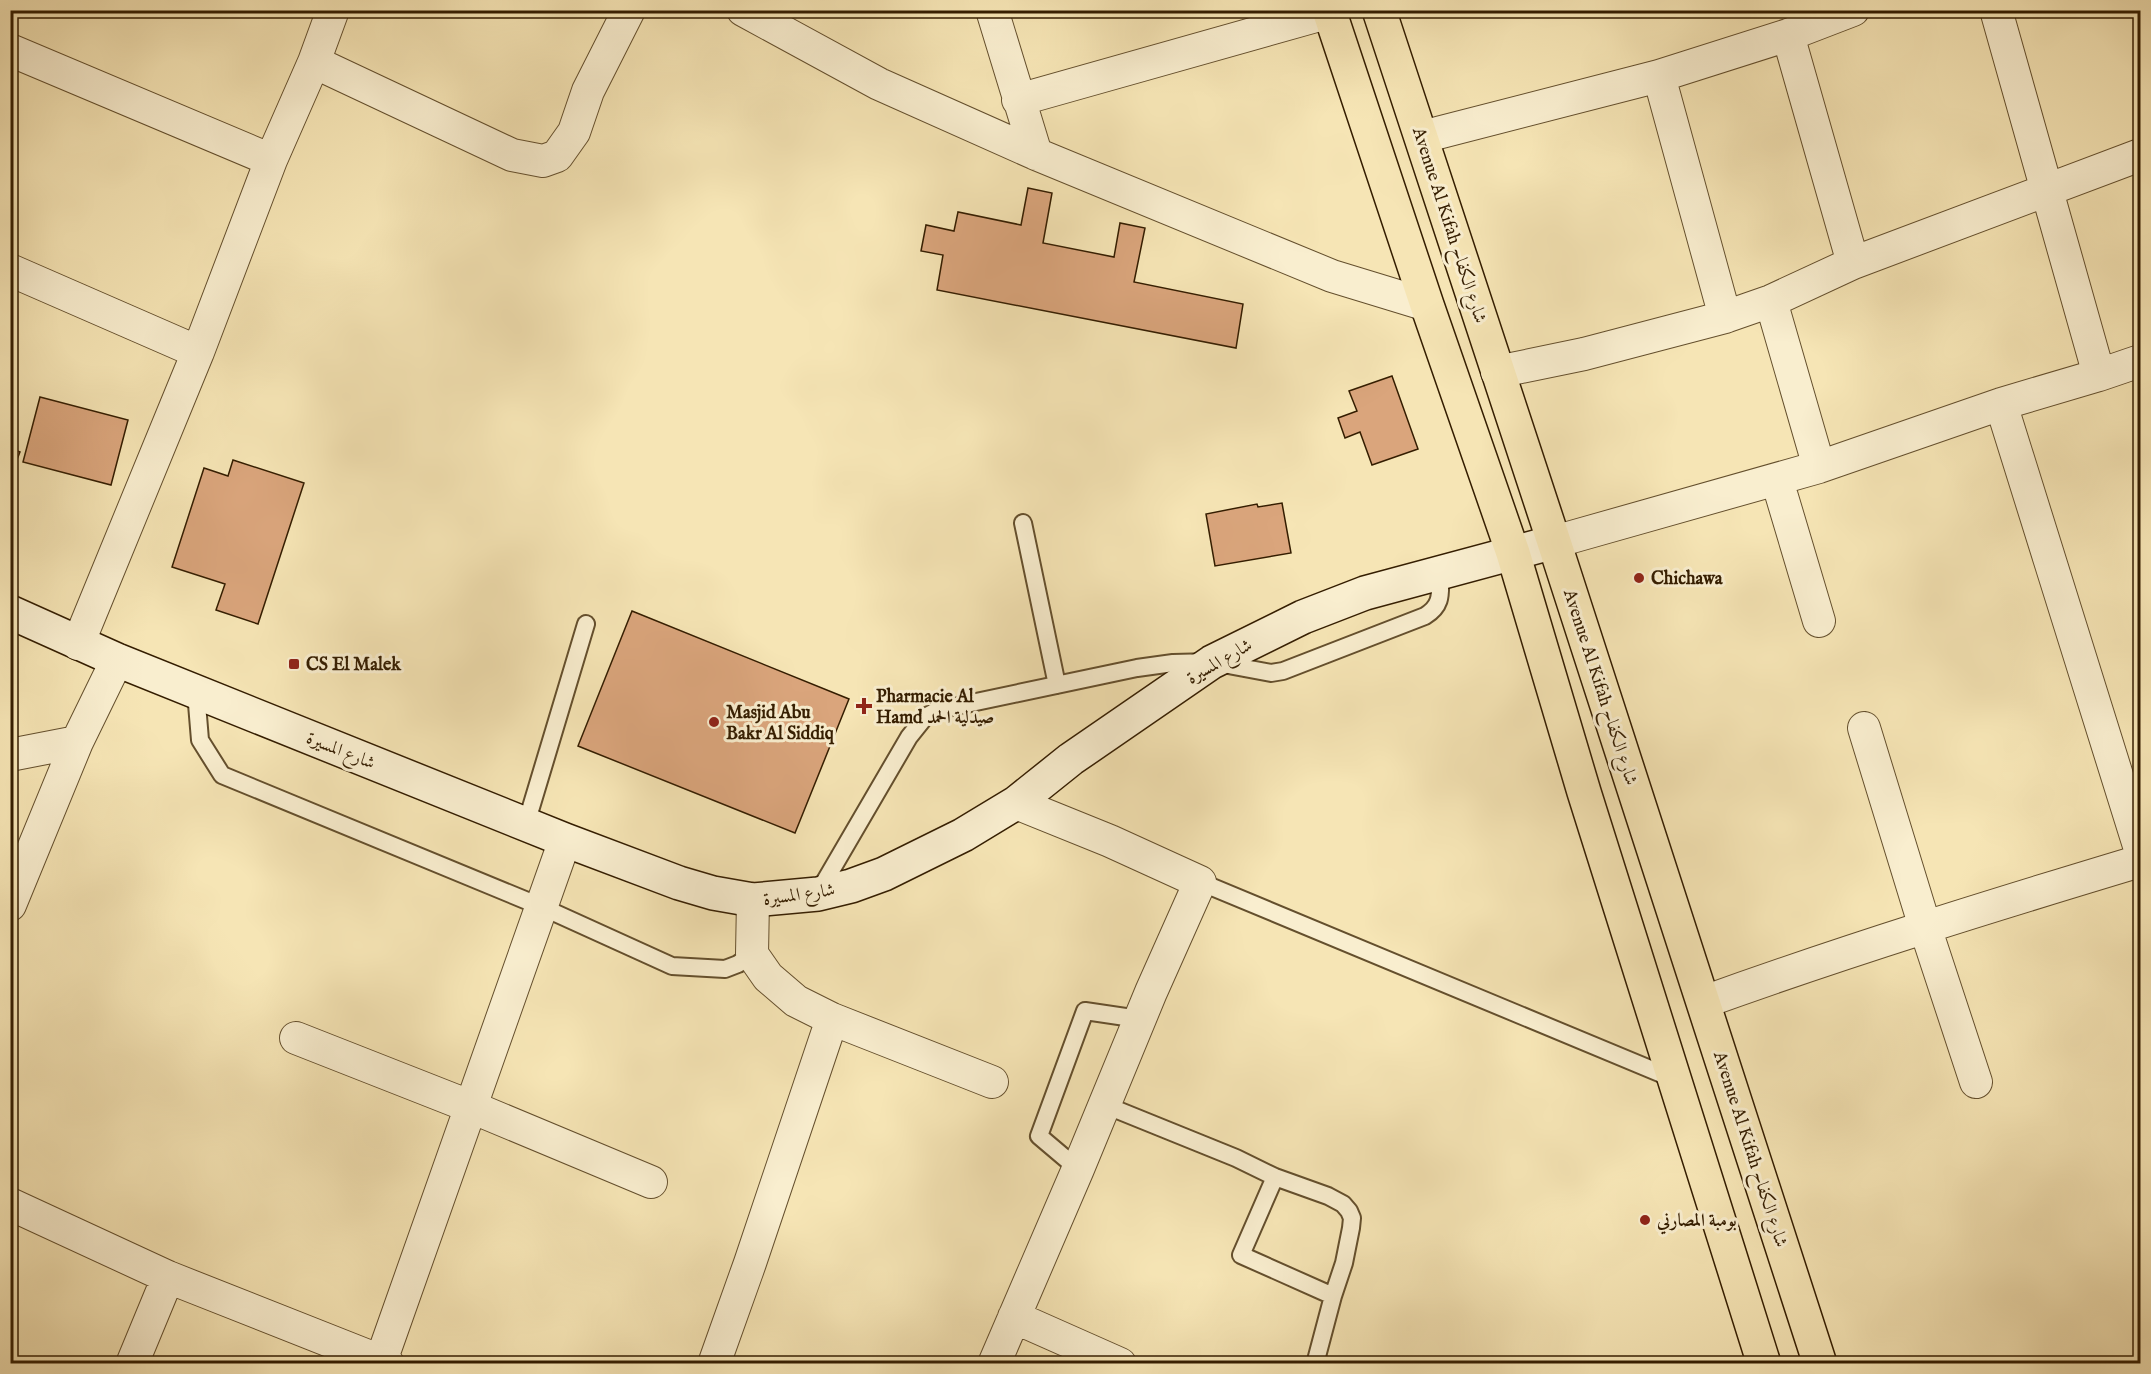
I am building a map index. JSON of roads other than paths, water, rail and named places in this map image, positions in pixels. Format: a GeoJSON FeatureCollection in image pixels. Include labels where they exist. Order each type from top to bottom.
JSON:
{"type":"FeatureCollection","features":[{"type":"Feature","properties":{"kind":"main road","name":"Avenue Al Kifah شارع الكفاح"},"geometry":{"type":"LineString","coordinates":[[1379,10],[1554,542],[1679,933],[1704,1002],[1820,1364]]}},
{"type":"Feature","properties":{"kind":"main road"},"geometry":{"type":"LineString","coordinates":[[1330,11],[1427,305],[1513,553],[1584,792],[1675,1080],[1759,1359]]}},
{"type":"Feature","properties":{"kind":"street"},"geometry":{"type":"LineString","coordinates":[[78,644],[198,352],[271,160],[314,62],[333,10]]}},
{"type":"Feature","properties":{"kind":"street"},"geometry":{"type":"LineString","coordinates":[[314,62],[512,155],[543,161],[557,156],[574,132],[588,91],[629,10]]}},
{"type":"Feature","properties":{"kind":"street"},"geometry":{"type":"LineString","coordinates":[[743,10],[879,84],[1036,154],[1332,276],[1427,305]]}},
{"type":"Feature","properties":{"kind":"street"},"geometry":{"type":"LineString","coordinates":[[992,10],[1036,154]]}},
{"type":"Feature","properties":{"kind":"street"},"geometry":{"type":"LineString","coordinates":[[1422,137],[1659,76],[1788,35],[1852,10]]}},
{"type":"Feature","properties":{"kind":"street"},"geometry":{"type":"LineString","coordinates":[[1996,10],[2099,375]]}},
{"type":"Feature","properties":{"kind":"street"},"geometry":{"type":"LineString","coordinates":[[1018,100],[1330,11]]}},
{"type":"Feature","properties":{"kind":"street"},"geometry":{"type":"LineString","coordinates":[[1788,35],[1853,263]]}},
{"type":"Feature","properties":{"kind":"street"},"geometry":{"type":"LineString","coordinates":[[10,50],[271,160]]}},
{"type":"Feature","properties":{"kind":"street"},"geometry":{"type":"LineString","coordinates":[[1659,76],[1725,317]]}},
{"type":"Feature","properties":{"kind":"street"},"geometry":{"type":"LineString","coordinates":[[1497,372],[1584,354],[1725,317],[1771,301],[1853,263],[2140,155]]}},
{"type":"Feature","properties":{"kind":"street"},"geometry":{"type":"LineString","coordinates":[[10,270],[198,352]]}},
{"type":"Feature","properties":{"kind":"street"},"geometry":{"type":"LineString","coordinates":[[1771,301],[1819,467]]}},
{"type":"Feature","properties":{"kind":"street"},"geometry":{"type":"LineString","coordinates":[[1554,542],[1777,480],[2001,404],[2140,361]]}},
{"type":"Feature","properties":{"kind":"street"},"geometry":{"type":"LineString","coordinates":[[2001,404],[2140,849]]}},
{"type":"Feature","properties":{"kind":"street"},"geometry":{"type":"LineString","coordinates":[[1777,480],[1819,621]]}},
{"type":"Feature","properties":{"kind":"street","name":"شارع المسيرة"},"geometry":{"type":"LineString","coordinates":[[10,612],[78,644],[565,840],[680,883],[713,893],[753,900],[818,894],[851,886],[884,874],[963,835],[1016,803],[1071,759],[1212,662],[1303,617],[1365,593],[1554,542]]}},
{"type":"Feature","properties":{"kind":"street"},"geometry":{"type":"LineString","coordinates":[[10,905],[77,742],[117,660]]}},
{"type":"Feature","properties":{"kind":"street"},"geometry":{"type":"LineString","coordinates":[[1864,728],[1925,927],[1976,1082]]}},
{"type":"Feature","properties":{"kind":"street"},"geometry":{"type":"LineString","coordinates":[[10,756],[77,742]]}},
{"type":"Feature","properties":{"kind":"street"},"geometry":{"type":"LineString","coordinates":[[994,1364],[1105,1105],[1139,1019],[1200,882],[1110,841],[1016,803]]}},
{"type":"Feature","properties":{"kind":"street"},"geometry":{"type":"LineString","coordinates":[[10,1204],[168,1277],[384,1362],[470,1106],[565,840]]}},
{"type":"Feature","properties":{"kind":"street"},"geometry":{"type":"LineString","coordinates":[[1704,1002],[1791,970],[2140,861]]}},
{"type":"Feature","properties":{"kind":"street"},"geometry":{"type":"LineString","coordinates":[[753,900],[752,954],[768,977],[796,1000],[831,1019],[992,1082]]}},
{"type":"Feature","properties":{"kind":"street"},"geometry":{"type":"LineString","coordinates":[[714,1364],[831,1019]]}},
{"type":"Feature","properties":{"kind":"street"},"geometry":{"type":"LineString","coordinates":[[296,1038],[470,1106],[651,1182]]}},
{"type":"Feature","properties":{"kind":"street"},"geometry":{"type":"LineString","coordinates":[[132,1364],[168,1277]]}},
{"type":"Feature","properties":{"kind":"street"},"geometry":{"type":"LineString","coordinates":[[1014,1317],[1120,1364]]}},
{"type":"Feature","properties":{"kind":"lane"},"geometry":{"type":"LineString","coordinates":[[1023,523],[1057,686]]}},
{"type":"Feature","properties":{"kind":"lane"},"geometry":{"type":"LineString","coordinates":[[818,894],[909,737],[925,717],[938,710],[1137,668],[1173,663],[1212,662],[1271,672],[1283,671],[1425,616],[1434,610],[1439,602],[1440,574]]}},
{"type":"Feature","properties":{"kind":"lane"},"geometry":{"type":"LineString","coordinates":[[526,824],[586,624]]}},
{"type":"Feature","properties":{"kind":"lane"},"geometry":{"type":"LineString","coordinates":[[196,692],[200,740],[222,775],[542,907],[672,966],[725,969],[752,954]]}},
{"type":"Feature","properties":{"kind":"lane"},"geometry":{"type":"LineString","coordinates":[[1200,882],[1675,1080]]}},
{"type":"Feature","properties":{"kind":"lane"},"geometry":{"type":"LineString","coordinates":[[1078,1169],[1039,1136],[1085,1011],[1139,1019]]}},
{"type":"Feature","properties":{"kind":"lane"},"geometry":{"type":"LineString","coordinates":[[1105,1105],[1236,1158],[1275,1177],[1328,1196],[1343,1204],[1349,1211],[1352,1228],[1315,1364]]}},
{"type":"Feature","properties":{"kind":"lane"},"geometry":{"type":"LineString","coordinates":[[1275,1177],[1241,1255],[1333,1296]]}},
{"type":"Feature","properties":{"kind":"place","name":"Chichawa"},"geometry":{"type":"Point","coordinates":[1639,578]}},
{"type":"Feature","properties":{"kind":"place","name":"CS El Malek"},"geometry":{"type":"Point","coordinates":[294,664]}},
{"type":"Feature","properties":{"kind":"place","name":"Pharmacie Al Hamd صيدلية الحمد"},"geometry":{"type":"Point","coordinates":[864,706]}},
{"type":"Feature","properties":{"kind":"place","name":"Masjid Abu Bakr Al Siddiq"},"geometry":{"type":"Point","coordinates":[714,722]}},
{"type":"Feature","properties":{"kind":"place","name":"بومبة المصارني"},"geometry":{"type":"Point","coordinates":[1645,1220]}}]}
